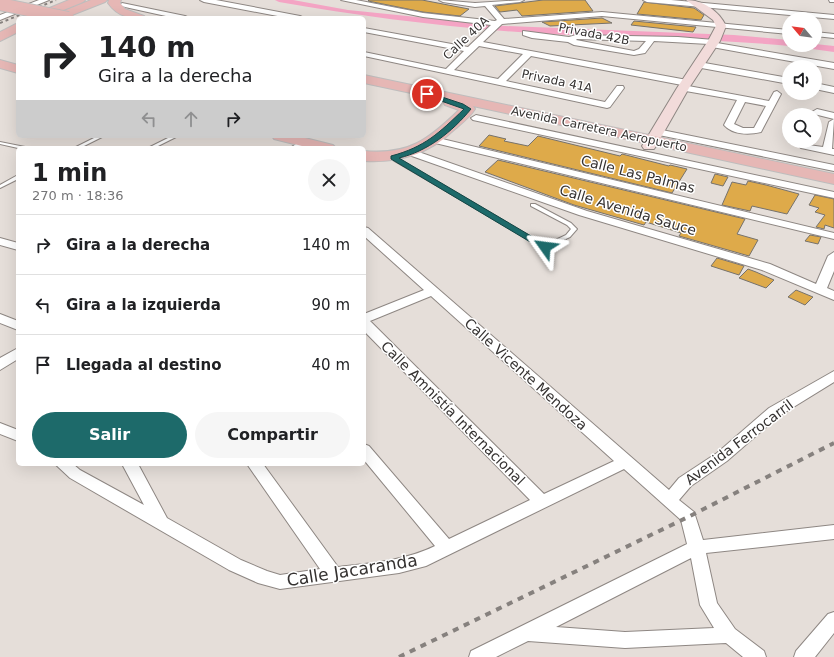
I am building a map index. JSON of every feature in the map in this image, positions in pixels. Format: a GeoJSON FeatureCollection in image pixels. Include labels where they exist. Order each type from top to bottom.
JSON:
{"type":"FeatureCollection","features":[{"type":"Feature","properties":{"kind":"main road"},"geometry":{"type":"LineString","coordinates":[[39,16],[79,0]]}},
{"type":"Feature","properties":{"kind":"main road"},"geometry":{"type":"LineString","coordinates":[[62,16],[101,0]]}},
{"type":"Feature","properties":{"kind":"main road"},"geometry":{"type":"LineString","coordinates":[[115,0],[114,3],[121,11],[135,16]]}},
{"type":"Feature","properties":{"kind":"main road"},"geometry":{"type":"LineString","coordinates":[[0,4],[58,16]]}},
{"type":"Feature","properties":{"kind":"main road"},"geometry":{"type":"LineString","coordinates":[[0,9],[30,16]]}},
{"type":"Feature","properties":{"kind":"main road"},"geometry":{"type":"LineString","coordinates":[[0,32],[16,27]]}},
{"type":"Feature","properties":{"kind":"main road"},"geometry":{"type":"LineString","coordinates":[[0,37],[16,27]]}},
{"type":"Feature","properties":{"kind":"main road"},"geometry":{"type":"LineString","coordinates":[[0,45],[16,37]]}},
{"type":"Feature","properties":{"kind":"main road"},"geometry":{"type":"LineString","coordinates":[[0,64],[16,69]]}},
{"type":"Feature","properties":{"kind":"main road"},"geometry":{"type":"LineString","coordinates":[[0,67],[16,70]]}},
{"type":"Feature","properties":{"kind":"main road"},"geometry":{"type":"LineString","coordinates":[[0,72],[16,75]]}},
{"type":"Feature","properties":{"kind":"main road","name":"Avenida Carretera Aeropuerto"},"geometry":{"type":"LineString","coordinates":[[366,79],[834,179]]}},
{"type":"Feature","properties":{"kind":"main road","name":"Avenida Carretera Aeropuerto"},"geometry":{"type":"LineString","coordinates":[[366,87],[472,113],[653,140],[834,185]]}},
{"type":"Feature","properties":{"kind":"main road"},"geometry":{"type":"LineString","coordinates":[[366,156],[393,158],[413,153],[436,139],[472,113],[461,105],[414,90]]}},
{"type":"Feature","properties":{"kind":"main road"},"geometry":{"type":"LineString","coordinates":[[396,94],[429,104],[443,112],[447,118],[436,139]]}},
{"type":"Feature","properties":{"kind":"main road"},"geometry":{"type":"LineString","coordinates":[[284,138],[300,145]]}},
{"type":"Feature","properties":{"kind":"street"},"geometry":{"type":"LineString","coordinates":[[0,13],[27,0]]}},
{"type":"Feature","properties":{"kind":"street"},"geometry":{"type":"LineString","coordinates":[[0,18],[45,0]]}},
{"type":"Feature","properties":{"kind":"street"},"geometry":{"type":"LineString","coordinates":[[132,0],[125,5],[176,16]]}},
{"type":"Feature","properties":{"kind":"street"},"geometry":{"type":"LineString","coordinates":[[204,0],[289,16]]}},
{"type":"Feature","properties":{"kind":"street"},"geometry":{"type":"LineString","coordinates":[[345,0],[423,15],[496,25],[590,14],[716,38],[834,66]]}},
{"type":"Feature","properties":{"kind":"street"},"geometry":{"type":"LineString","coordinates":[[443,0],[487,4],[520,0]]}},
{"type":"Feature","properties":{"kind":"street"},"geometry":{"type":"LineString","coordinates":[[647,0],[695,3],[834,17]]}},
{"type":"Feature","properties":{"kind":"street"},"geometry":{"type":"LineString","coordinates":[[741,0],[758,10]]}},
{"type":"Feature","properties":{"kind":"street"},"geometry":{"type":"LineString","coordinates":[[695,3],[717,18],[716,38],[685,85],[653,140],[834,168]]}},
{"type":"Feature","properties":{"kind":"street","name":"Calle 40A"},"geometry":{"type":"LineString","coordinates":[[448,71],[496,25],[500,18],[487,4]]}},
{"type":"Feature","properties":{"kind":"street"},"geometry":{"type":"LineString","coordinates":[[366,30],[470,50]]}},
{"type":"Feature","properties":{"kind":"street","name":"Privada 42B"},"geometry":{"type":"LineString","coordinates":[[526,33],[532,36],[570,40],[574,43],[639,54],[651,39]]}},
{"type":"Feature","properties":{"kind":"street"},"geometry":{"type":"LineString","coordinates":[[570,40],[576,37],[651,39],[716,38],[782,33]]}},
{"type":"Feature","properties":{"kind":"street"},"geometry":{"type":"LineString","coordinates":[[822,35],[834,36]]}},
{"type":"Feature","properties":{"kind":"street"},"geometry":{"type":"LineString","coordinates":[[477,44],[529,53],[685,85],[742,99],[772,104]]}},
{"type":"Feature","properties":{"kind":"street","name":"Privada 41A"},"geometry":{"type":"LineString","coordinates":[[500,82],[529,53]]}},
{"type":"Feature","properties":{"kind":"street"},"geometry":{"type":"LineString","coordinates":[[366,54],[500,82]]}},
{"type":"Feature","properties":{"kind":"street"},"geometry":{"type":"LineString","coordinates":[[699,65],[782,80]]}},
{"type":"Feature","properties":{"kind":"street","name":"Privada 41A"},"geometry":{"type":"LineString","coordinates":[[507,75],[583,90]]}},
{"type":"Feature","properties":{"kind":"street","name":"Privada 41A"},"geometry":{"type":"LineString","coordinates":[[500,82],[607,105],[610,96],[620,88]]}},
{"type":"Feature","properties":{"kind":"street"},"geometry":{"type":"LineString","coordinates":[[822,87],[834,90]]}},
{"type":"Feature","properties":{"kind":"street"},"geometry":{"type":"LineString","coordinates":[[742,99],[729,125],[731,127],[754,132],[758,130],[777,94]]}},
{"type":"Feature","properties":{"kind":"street"},"geometry":{"type":"LineString","coordinates":[[472,113],[834,195]]}},
{"type":"Feature","properties":{"kind":"street"},"geometry":{"type":"LineString","coordinates":[[822,113],[834,116]]}},
{"type":"Feature","properties":{"kind":"street"},"geometry":{"type":"LineString","coordinates":[[814,148],[830,151],[834,122]]}},
{"type":"Feature","properties":{"kind":"street","name":"Calle Las Palmas"},"geometry":{"type":"LineString","coordinates":[[436,139],[834,236]]}},
{"type":"Feature","properties":{"kind":"street","name":"Calle Avenida Sauce"},"geometry":{"type":"LineString","coordinates":[[413,153],[583,213],[766,268],[834,296]]}},
{"type":"Feature","properties":{"kind":"street","name":"Calle Vicente Mendoza"},"geometry":{"type":"LineString","coordinates":[[366,232],[688,517],[696,547]]}},
{"type":"Feature","properties":{"kind":"street"},"geometry":{"type":"LineString","coordinates":[[0,240],[16,246]]}},
{"type":"Feature","properties":{"kind":"street"},"geometry":{"type":"LineString","coordinates":[[820,290],[834,256]]}},
{"type":"Feature","properties":{"kind":"street"},"geometry":{"type":"LineString","coordinates":[[366,318],[433,291]]}},
{"type":"Feature","properties":{"kind":"street"},"geometry":{"type":"LineString","coordinates":[[0,318],[16,325]]}},
{"type":"Feature","properties":{"kind":"street","name":"Calle Amnistía Internacional"},"geometry":{"type":"LineString","coordinates":[[366,325],[542,502]]}},
{"type":"Feature","properties":{"kind":"street"},"geometry":{"type":"LineString","coordinates":[[0,365],[16,353]]}},
{"type":"Feature","properties":{"kind":"street","name":"Avenida Ferrocarril"},"geometry":{"type":"LineString","coordinates":[[669,501],[684,482],[722,457],[774,412],[834,376]]}},
{"type":"Feature","properties":{"kind":"street"},"geometry":{"type":"LineString","coordinates":[[0,428],[16,435]]}},
{"type":"Feature","properties":{"kind":"street"},"geometry":{"type":"LineString","coordinates":[[366,452],[446,548]]}},
{"type":"Feature","properties":{"kind":"street","name":"Calle Jacaranda"},"geometry":{"type":"LineString","coordinates":[[65,466],[75,474],[235,565],[264,578],[280,582],[399,566],[420,561],[625,462]]}},
{"type":"Feature","properties":{"kind":"street"},"geometry":{"type":"LineString","coordinates":[[131,466],[160,522]]}},
{"type":"Feature","properties":{"kind":"street"},"geometry":{"type":"LineString","coordinates":[[256,466],[334,575]]}},
{"type":"Feature","properties":{"kind":"street"},"geometry":{"type":"LineString","coordinates":[[478,657],[696,547],[834,532]]}},
{"type":"Feature","properties":{"kind":"street"},"geometry":{"type":"LineString","coordinates":[[696,547],[702,566],[709,604],[729,635],[757,657]]}},
{"type":"Feature","properties":{"kind":"street"},"geometry":{"type":"LineString","coordinates":[[803,657],[834,620]]}},
{"type":"Feature","properties":{"kind":"street"},"geometry":{"type":"LineString","coordinates":[[526,633],[625,640],[729,635]]}},
{"type":"Feature","properties":{"kind":"lane"},"geometry":{"type":"LineString","coordinates":[[80,146],[98,138]]}},
{"type":"Feature","properties":{"kind":"lane"},"geometry":{"type":"LineString","coordinates":[[154,146],[172,138]]}},
{"type":"Feature","properties":{"kind":"lane"},"geometry":{"type":"LineString","coordinates":[[0,144],[16,147]]}},
{"type":"Feature","properties":{"kind":"lane"},"geometry":{"type":"LineString","coordinates":[[393,158],[545,247],[568,236],[574,229],[570,224],[533,205]]}},
{"type":"Feature","properties":{"kind":"lane"},"geometry":{"type":"LineString","coordinates":[[0,186],[16,178]]}},
{"type":"Feature","properties":{"kind":"building"},"geometry":{"type":"Polygon","coordinates":[[[422,0],[469,9],[460,16],[423,12],[368,1],[422,0]]]}},
{"type":"Feature","properties":{"kind":"building"},"geometry":{"type":"Polygon","coordinates":[[[543,0],[585,0],[593,11],[522,16],[517,10],[500,12],[495,6],[543,0]]]}},
{"type":"Feature","properties":{"kind":"building"},"geometry":{"type":"Polygon","coordinates":[[[644,2],[694,8],[704,15],[701,20],[637,14],[644,2]]]}},
{"type":"Feature","properties":{"kind":"building"},"geometry":{"type":"Polygon","coordinates":[[[602,18],[612,23],[550,26],[542,22],[602,18]]]}},
{"type":"Feature","properties":{"kind":"building"},"geometry":{"type":"Polygon","coordinates":[[[634,21],[696,27],[693,32],[631,25],[634,21]]]}},
{"type":"Feature","properties":{"kind":"building"},"geometry":{"type":"Polygon","coordinates":[[[489,135],[506,139],[504,141],[528,146],[538,136],[620,156],[622,154],[687,169],[672,193],[479,146],[489,135]]]}},
{"type":"Feature","properties":{"kind":"building"},"geometry":{"type":"Polygon","coordinates":[[[498,160],[745,219],[737,234],[758,240],[749,256],[679,236],[681,233],[646,222],[644,225],[574,205],[485,172],[498,160]]]}},
{"type":"Feature","properties":{"kind":"building"},"geometry":{"type":"Polygon","coordinates":[[[715,174],[728,177],[723,186],[711,183],[715,174]]]}},
{"type":"Feature","properties":{"kind":"building"},"geometry":{"type":"Polygon","coordinates":[[[748,181],[799,194],[787,214],[752,206],[750,211],[722,205],[732,182],[746,185],[748,181]]]}},
{"type":"Feature","properties":{"kind":"building"},"geometry":{"type":"Polygon","coordinates":[[[815,195],[834,199],[834,228],[825,225],[824,229],[816,227],[825,215],[815,212],[819,208],[809,205],[815,195]]]}},
{"type":"Feature","properties":{"kind":"building"},"geometry":{"type":"Polygon","coordinates":[[[810,235],[821,237],[818,244],[805,241],[810,235]]]}},
{"type":"Feature","properties":{"kind":"building"},"geometry":{"type":"Polygon","coordinates":[[[717,258],[744,266],[739,275],[711,266],[717,258]]]}},
{"type":"Feature","properties":{"kind":"building"},"geometry":{"type":"Polygon","coordinates":[[[748,269],[774,280],[766,288],[739,278],[748,269]]]}},
{"type":"Feature","properties":{"kind":"building"},"geometry":{"type":"Polygon","coordinates":[[[796,290],[813,297],[805,305],[788,297],[796,290]]]}},
{"type":"Feature","properties":{"kind":"waterway"},"geometry":{"type":"LineString","coordinates":[[279,0],[348,12],[505,29],[734,38],[782,42]]}},
{"type":"Feature","properties":{"kind":"waterway"},"geometry":{"type":"LineString","coordinates":[[822,47],[834,49]]}},
{"type":"Feature","properties":{"kind":"railway"},"geometry":{"type":"LineString","coordinates":[[17,16],[56,0]]}},
{"type":"Feature","properties":{"kind":"railway"},"geometry":{"type":"LineString","coordinates":[[0,23],[16,16]]}},
{"type":"Feature","properties":{"kind":"railway"},"geometry":{"type":"LineString","coordinates":[[399,657],[688,517],[834,443]]}},
{"type":"Feature","properties":{"kind":"route"},"geometry":{"type":"LineString","coordinates":[[427,94],[461,105],[468,109],[438,137],[425,146],[413,153],[393,158],[545,247]]}}]}
